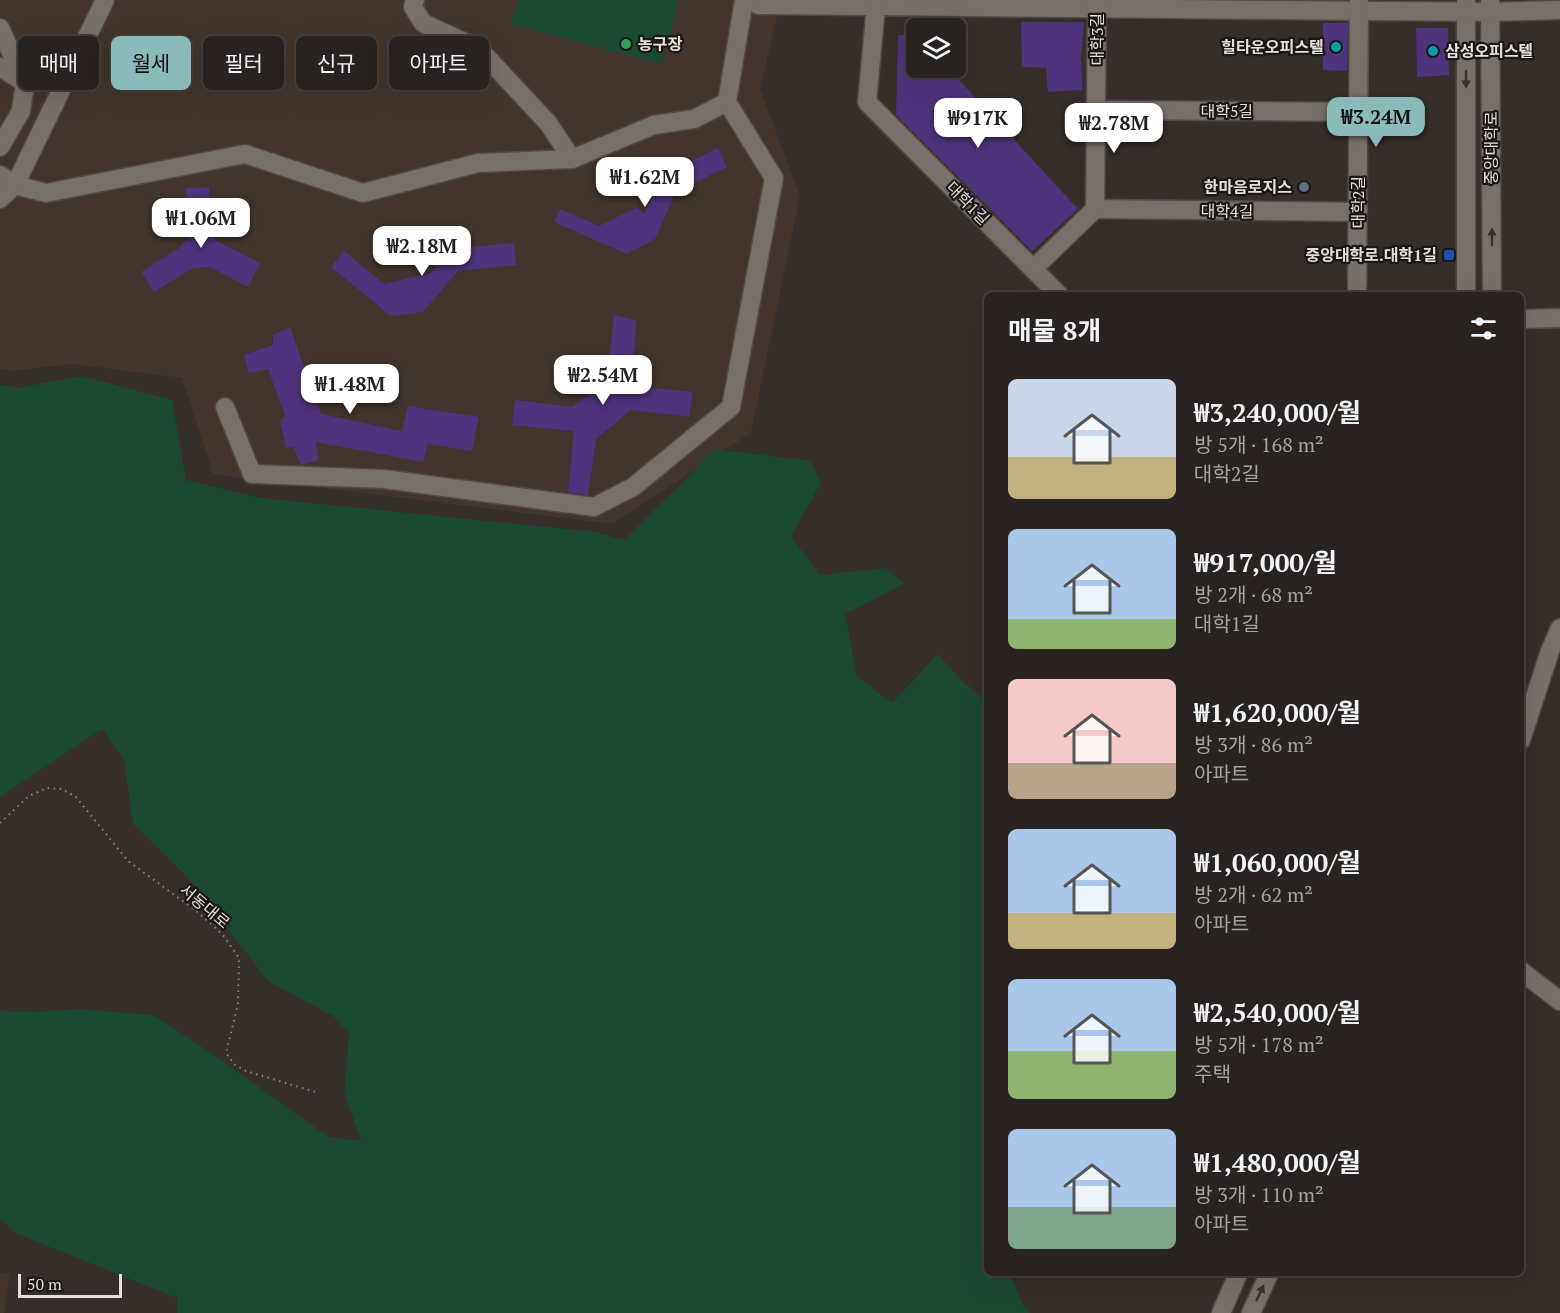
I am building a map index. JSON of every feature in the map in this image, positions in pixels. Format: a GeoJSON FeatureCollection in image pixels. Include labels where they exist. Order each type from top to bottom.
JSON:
{"type":"FeatureCollection","features":[{"type":"Feature","properties":{"kind":"street"},"geometry":{"type":"LineString","coordinates":[[0,200],[8,180],[105,0]]}},
{"type":"Feature","properties":{"kind":"street"},"geometry":{"type":"LineString","coordinates":[[415,0],[413,7],[423,23],[479,49],[548,123],[572,159]]}},
{"type":"Feature","properties":{"kind":"street"},"geometry":{"type":"LineString","coordinates":[[225,407],[252,474],[384,479],[594,507],[633,487],[730,407],[774,178],[726,102],[751,3],[876,6],[1097,4],[1490,6],[1560,10]]}},
{"type":"Feature","properties":{"kind":"street","name":"대학3길"},"geometry":{"type":"LineString","coordinates":[[1095,209],[1097,4]]}},
{"type":"Feature","properties":{"kind":"street","name":"대학2길"},"geometry":{"type":"LineString","coordinates":[[1357,292],[1359,5]]}},
{"type":"Feature","properties":{"kind":"street","name":"대학1길"},"geometry":{"type":"LineString","coordinates":[[876,6],[867,102],[1056,292]]}},
{"type":"Feature","properties":{"kind":"street","name":"중앙대학로"},"geometry":{"type":"LineString","coordinates":[[1465,6],[1466,292]]}},
{"type":"Feature","properties":{"kind":"street","name":"중앙대학로"},"geometry":{"type":"LineString","coordinates":[[1490,6],[1492,292]]}},
{"type":"Feature","properties":{"kind":"street"},"geometry":{"type":"LineString","coordinates":[[0,28],[18,68]]}},
{"type":"Feature","properties":{"kind":"street"},"geometry":{"type":"LineString","coordinates":[[0,67],[18,79]]}},
{"type":"Feature","properties":{"kind":"street"},"geometry":{"type":"LineString","coordinates":[[0,147],[21,111],[24,90]]}},
{"type":"Feature","properties":{"kind":"street"},"geometry":{"type":"LineString","coordinates":[[8,180],[46,193],[245,154],[363,193],[478,163],[572,159],[654,125],[694,119],[726,102]]}},
{"type":"Feature","properties":{"kind":"street","name":"대학5길"},"geometry":{"type":"LineString","coordinates":[[1096,110],[1358,112]]}},
{"type":"Feature","properties":{"kind":"street"},"geometry":{"type":"LineString","coordinates":[[1034,268],[1095,209]]}},
{"type":"Feature","properties":{"kind":"street","name":"대학4길"},"geometry":{"type":"LineString","coordinates":[[1095,209],[1358,212]]}},
{"type":"Feature","properties":{"kind":"street"},"geometry":{"type":"LineString","coordinates":[[1524,319],[1560,318]]}},
{"type":"Feature","properties":{"kind":"street"},"geometry":{"type":"LineString","coordinates":[[1524,731],[1560,628]]}},
{"type":"Feature","properties":{"kind":"street"},"geometry":{"type":"LineString","coordinates":[[1524,973],[1560,1001]]}},
{"type":"Feature","properties":{"kind":"street"},"geometry":{"type":"LineString","coordinates":[[1221,1313],[1237,1276]]}},
{"type":"Feature","properties":{"kind":"street"},"geometry":{"type":"LineString","coordinates":[[1251,1313],[1268,1276]]}},
{"type":"Feature","properties":{"kind":"path","name":"서동대로"},"geometry":{"type":"LineString","coordinates":[[0,823],[28,796],[47,788],[62,789],[76,798],[128,861],[223,935],[240,958],[238,1004],[226,1053],[235,1065],[246,1071],[319,1093]]}},
{"type":"Feature","properties":{"kind":"shaded area"},"geometry":{"type":"Polygon","coordinates":[[[0,0],[781,0],[760,89],[800,196],[751,433],[612,524],[213,474],[182,378],[73,364],[10,371],[0,369],[0,0]]]}},
{"type":"Feature","properties":{"kind":"shaded area"},"geometry":{"type":"Polygon","coordinates":[[[0,1272],[10,1274],[4,1313],[0,1313],[0,1272]]]}},
{"type":"Feature","properties":{"kind":"green space","name":"농구장"},"geometry":{"type":"Polygon","coordinates":[[[518,0],[679,0],[661,64],[511,24],[518,0]]]}},
{"type":"Feature","properties":{"kind":"green space"},"geometry":{"type":"Polygon","coordinates":[[[82,376],[172,400],[186,480],[261,498],[596,532],[624,540],[713,449],[810,461],[821,483],[791,536],[820,575],[886,568],[904,584],[845,614],[857,676],[892,703],[938,654],[962,681],[984,699],[984,1276],[1011,1276],[1025,1309],[1030,1313],[177,1313],[177,1298],[15,1233],[0,1218],[0,1011],[36,1012],[78,1009],[153,1015],[201,1046],[329,1137],[361,1141],[344,1092],[349,1034],[333,1016],[268,981],[189,879],[133,824],[124,760],[102,729],[0,797],[0,385],[17,388],[82,376]]]}},
{"type":"Feature","properties":{"kind":"building"},"geometry":{"type":"Polygon","coordinates":[[[1021,22],[1084,22],[1081,58],[1083,90],[1048,92],[1046,68],[1022,67],[1021,22]]]}},
{"type":"Feature","properties":{"kind":"building","name":"힐타운오피스텔"},"geometry":{"type":"Polygon","coordinates":[[[1323,23],[1348,23],[1347,71],[1323,70],[1323,23]]]}},
{"type":"Feature","properties":{"kind":"building","name":"삼성오피스텔"},"geometry":{"type":"Polygon","coordinates":[[[1416,28],[1448,28],[1449,75],[1417,77],[1416,28]]]}},
{"type":"Feature","properties":{"kind":"building"},"geometry":{"type":"Polygon","coordinates":[[[898,35],[906,35],[906,78],[957,78],[1078,209],[1032,251],[896,115],[898,35]]]}},
{"type":"Feature","properties":{"kind":"building"},"geometry":{"type":"Polygon","coordinates":[[[718,148],[727,167],[676,192],[655,239],[627,254],[554,222],[560,209],[599,226],[637,207],[644,214],[662,176],[718,148]]]}},
{"type":"Feature","properties":{"kind":"building"},"geometry":{"type":"Polygon","coordinates":[[[209,187],[210,234],[217,241],[260,263],[248,287],[210,267],[193,268],[154,292],[141,272],[179,248],[188,238],[186,188],[209,187]]]}},
{"type":"Feature","properties":{"kind":"building"},"geometry":{"type":"Polygon","coordinates":[[[514,243],[516,265],[458,271],[423,312],[391,316],[331,267],[344,251],[384,284],[431,273],[449,249],[514,243]]]}},
{"type":"Feature","properties":{"kind":"building"},"geometry":{"type":"Polygon","coordinates":[[[614,315],[636,320],[632,386],[693,392],[689,417],[631,410],[596,439],[588,495],[568,492],[574,431],[512,425],[515,400],[572,407],[607,381],[614,315]]]}},
{"type":"Feature","properties":{"kind":"building"},"geometry":{"type":"Polygon","coordinates":[[[290,327],[321,414],[402,431],[408,406],[479,417],[472,451],[428,444],[423,462],[316,442],[319,460],[301,465],[293,447],[286,448],[280,421],[285,416],[268,369],[249,373],[244,355],[273,345],[273,335],[290,327]]]}},
{"type":"Feature","properties":{"kind":"place","name":"농구장"},"geometry":{"type":"Point","coordinates":[626,44]}},
{"type":"Feature","properties":{"kind":"place","name":"힐타운오피스텔"},"geometry":{"type":"Point","coordinates":[1336,47]}},
{"type":"Feature","properties":{"kind":"place","name":"삼성오피스텔"},"geometry":{"type":"Point","coordinates":[1433,51]}},
{"type":"Feature","properties":{"kind":"place","name":"한마음로지스"},"geometry":{"type":"Point","coordinates":[1304,187]}},
{"type":"Feature","properties":{"kind":"place","name":"중앙대학로.대학1길"},"geometry":{"type":"Point","coordinates":[1449,255]}}]}
